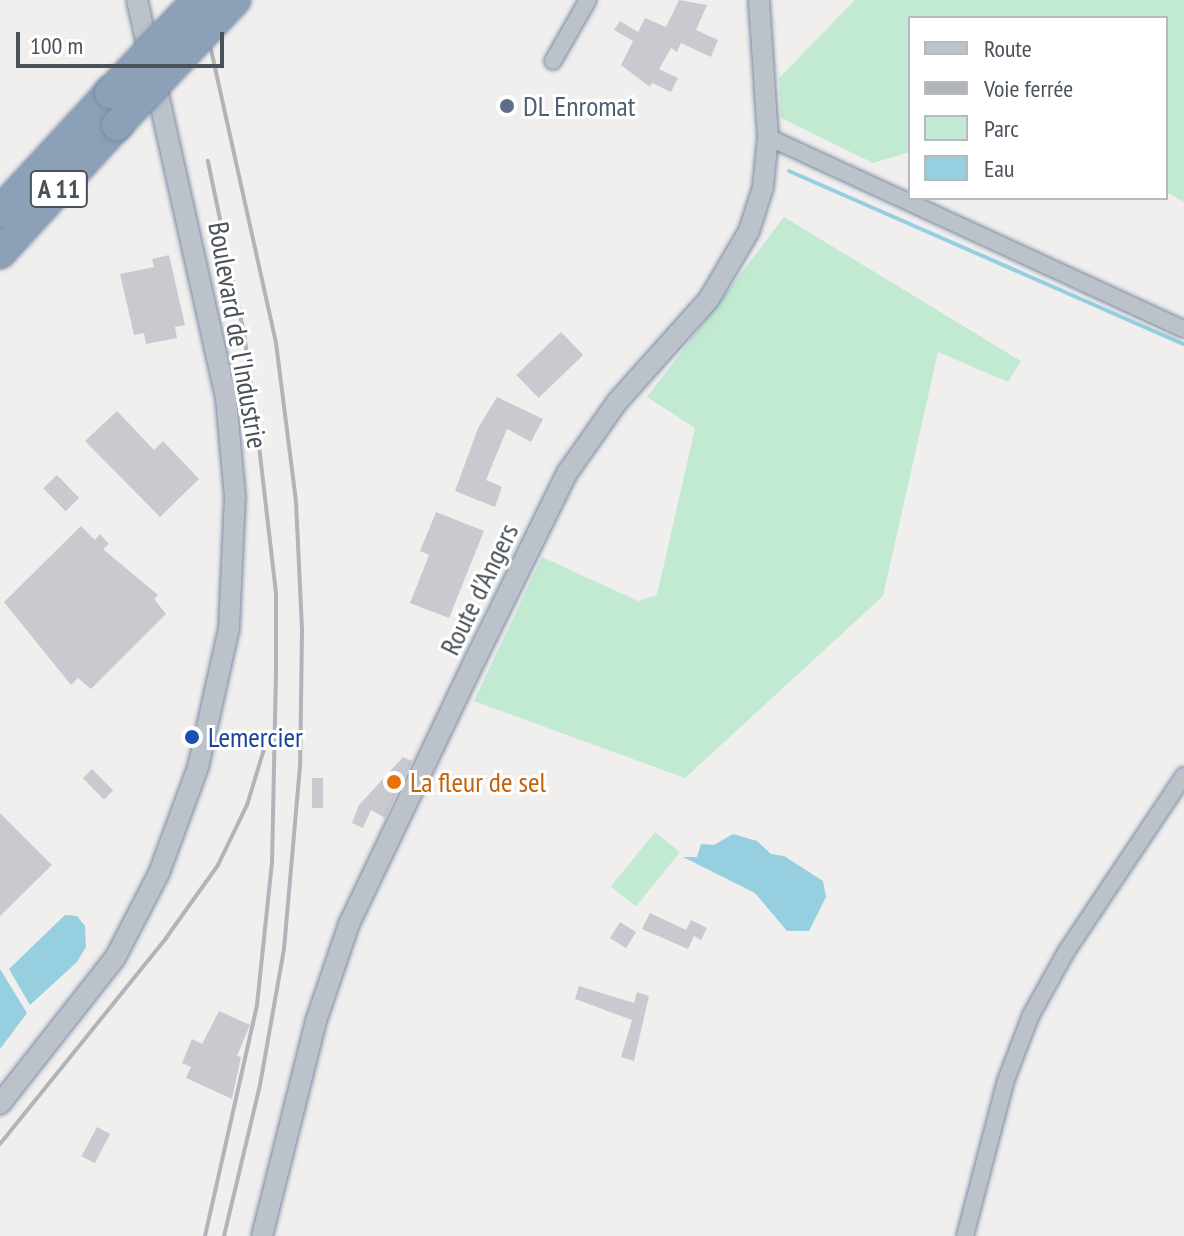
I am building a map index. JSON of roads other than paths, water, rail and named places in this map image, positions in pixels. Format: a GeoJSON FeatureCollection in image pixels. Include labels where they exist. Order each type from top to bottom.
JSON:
{"type":"FeatureCollection","features":[{"type":"Feature","properties":{"kind":"highway","name":"A 11"},"geometry":{"type":"LineString","coordinates":[[0,212],[198,0]]}},
{"type":"Feature","properties":{"kind":"highway","name":"A 11"},"geometry":{"type":"LineString","coordinates":[[0,253],[235,0]]}},
{"type":"Feature","properties":{"kind":"street","name":"Boulevard de l'Industrie"},"geometry":{"type":"LineString","coordinates":[[0,1104],[115,958],[143,907],[198,767],[229,628],[235,523],[226,398],[137,0]]}},
{"type":"Feature","properties":{"kind":"street"},"geometry":{"type":"LineString","coordinates":[[553,61],[588,0]]}},
{"type":"Feature","properties":{"kind":"street","name":"Route d'Angers"},"geometry":{"type":"LineString","coordinates":[[262,1236],[316,1021],[349,924],[567,473],[617,402],[683,333],[737,257],[763,187],[768,137],[759,0]]}},
{"type":"Feature","properties":{"kind":"street"},"geometry":{"type":"LineString","coordinates":[[768,137],[1184,329]]}},
{"type":"Feature","properties":{"kind":"street"},"geometry":{"type":"LineString","coordinates":[[965,1236],[1006,1080],[1031,1015],[1066,952],[1184,776]]}},
{"type":"Feature","properties":{"kind":"water"},"geometry":{"type":"Polygon","coordinates":[[[733,834],[757,841],[771,854],[784,856],[823,881],[826,897],[809,931],[787,931],[755,893],[683,857],[697,857],[701,844],[714,845],[733,834]]]}},
{"type":"Feature","properties":{"kind":"water"},"geometry":{"type":"Polygon","coordinates":[[[65,915],[77,916],[85,926],[86,947],[77,962],[30,1005],[9,969],[65,915]]]}},
{"type":"Feature","properties":{"kind":"water"},"geometry":{"type":"Polygon","coordinates":[[[0,969],[27,1013],[0,1049],[0,969]]]}},
{"type":"Feature","properties":{"kind":"waterway"},"geometry":{"type":"LineString","coordinates":[[789,171],[1184,344]]}},
{"type":"Feature","properties":{"kind":"railway"},"geometry":{"type":"LineString","coordinates":[[200,0],[276,343],[296,502],[302,631],[300,766],[284,949],[260,1085],[224,1236]]}},
{"type":"Feature","properties":{"kind":"railway"},"geometry":{"type":"LineString","coordinates":[[205,1236],[257,1005],[272,863],[276,672],[276,593],[257,430],[244,334],[208,161]]}},
{"type":"Feature","properties":{"kind":"railway"},"geometry":{"type":"LineString","coordinates":[[0,1144],[166,938],[218,865],[247,805],[268,736]]}},
{"type":"Feature","properties":{"kind":"place","name":"DL Enromat"},"geometry":{"type":"Point","coordinates":[507,106]}},
{"type":"Feature","properties":{"kind":"place","name":"Lemercier"},"geometry":{"type":"Point","coordinates":[192,737]}},
{"type":"Feature","properties":{"kind":"place","name":"La fleur de sel"},"geometry":{"type":"Point","coordinates":[394,782]}}]}
